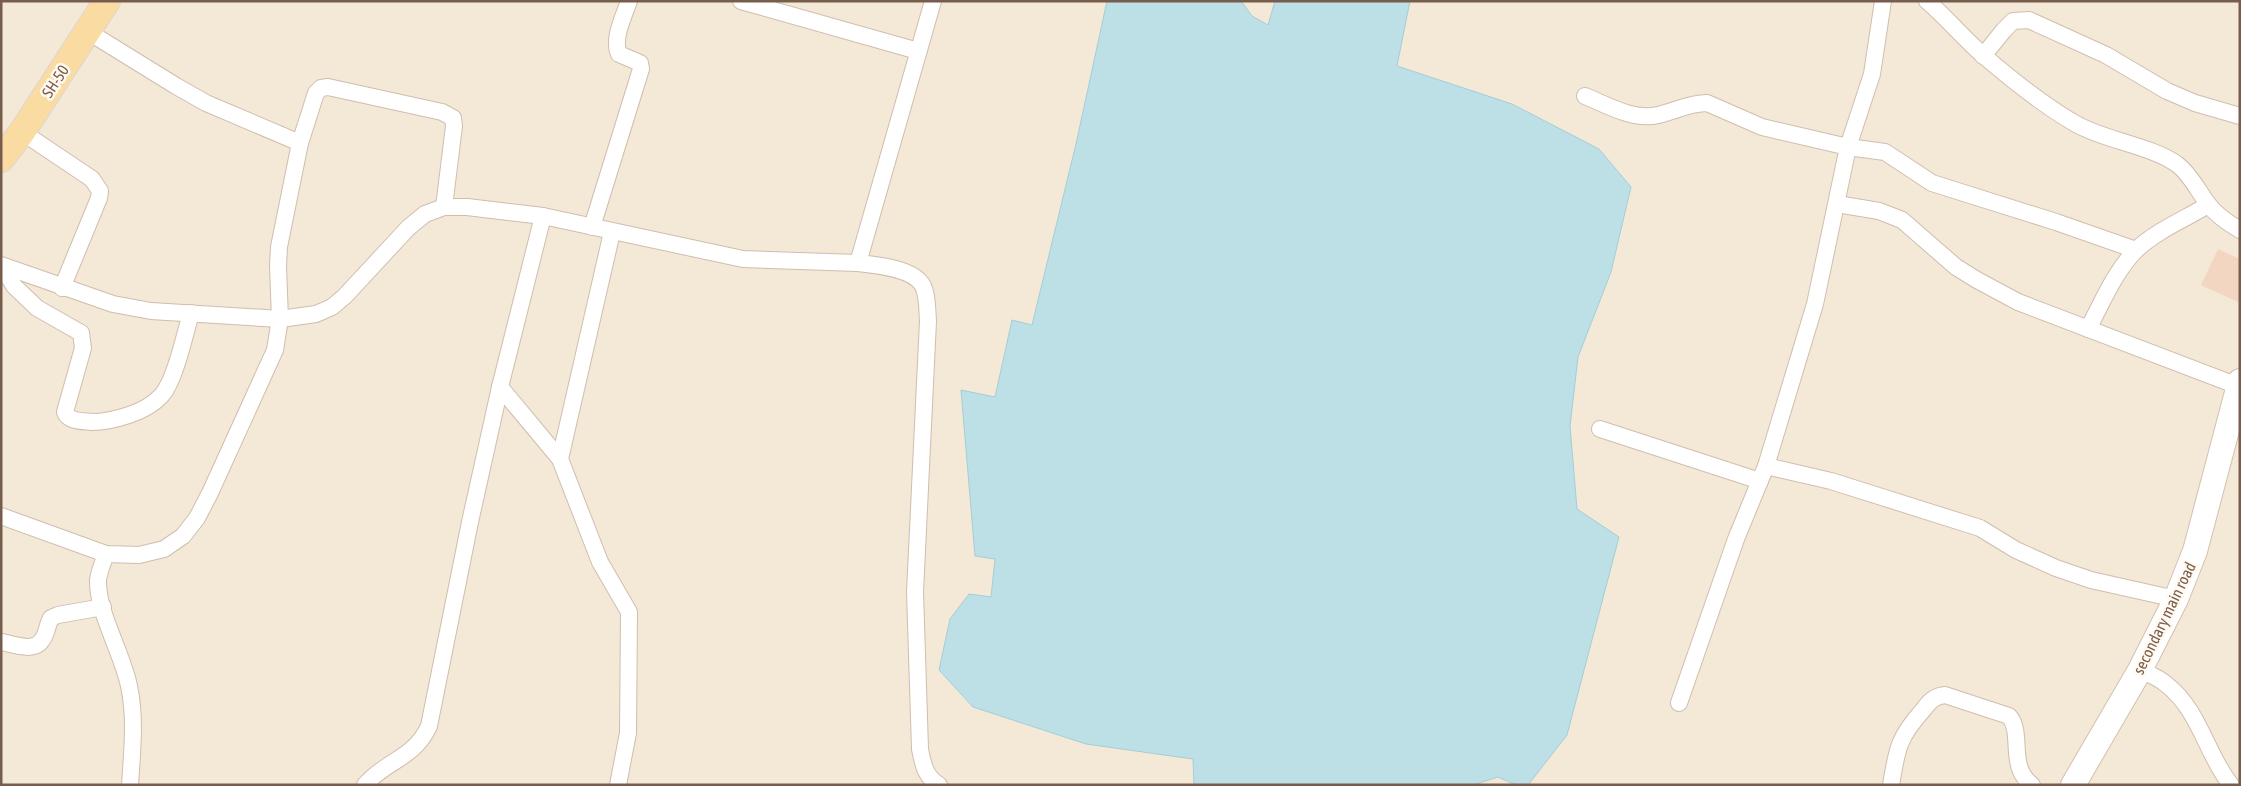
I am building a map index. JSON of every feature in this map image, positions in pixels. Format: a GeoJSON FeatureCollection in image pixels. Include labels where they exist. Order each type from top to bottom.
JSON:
{"type":"FeatureCollection","features":[{"type":"Feature","properties":{"kind":"main road","name":"SH-50"},"geometry":{"type":"LineString","coordinates":[[1,159],[22,132],[88,31],[104,2]]}},
{"type":"Feature","properties":{"kind":"main road","name":"secondary main road"},"geometry":{"type":"LineString","coordinates":[[2073,785],[2140,670],[2176,599],[2195,551],[2232,443],[2239,384]]}},
{"type":"Feature","properties":{"kind":"street"},"geometry":{"type":"LineString","coordinates":[[592,227],[642,69],[640,62],[619,54],[616,44],[629,1]]}},
{"type":"Feature","properties":{"kind":"street"},"geometry":{"type":"LineString","coordinates":[[741,1],[918,51]]}},
{"type":"Feature","properties":{"kind":"street"},"geometry":{"type":"LineString","coordinates":[[858,263],[933,1]]}},
{"type":"Feature","properties":{"kind":"street"},"geometry":{"type":"LineString","coordinates":[[1679,703],[1709,612],[1763,473],[1815,304],[1848,147],[1872,74],[1883,1]]}},
{"type":"Feature","properties":{"kind":"street"},"geometry":{"type":"LineString","coordinates":[[1927,1],[1984,56],[2054,110],[2078,125],[2104,137],[2158,155],[2177,164],[2188,174],[2208,205],[2226,222],[2240,230]]}},
{"type":"Feature","properties":{"kind":"street"},"geometry":{"type":"LineString","coordinates":[[1984,56],[2013,21],[2029,20],[2106,55],[2167,91],[2195,103],[2240,116]]}},
{"type":"Feature","properties":{"kind":"street"},"geometry":{"type":"LineString","coordinates":[[88,31],[206,103],[300,143]]}},
{"type":"Feature","properties":{"kind":"street"},"geometry":{"type":"LineString","coordinates":[[1,516],[106,554],[139,555],[164,549],[183,536],[197,518],[269,365],[279,335],[279,247],[300,143],[316,93],[325,87],[449,114],[453,118],[454,126],[444,207]]}},
{"type":"Feature","properties":{"kind":"street"},"geometry":{"type":"LineString","coordinates":[[1585,96],[1642,116],[1656,116],[1698,103],[1707,103],[1762,127],[1848,147],[1885,152],[1932,182],[2136,250]]}},
{"type":"Feature","properties":{"kind":"street"},"geometry":{"type":"LineString","coordinates":[[22,132],[92,179],[100,191],[99,198],[62,288]]}},
{"type":"Feature","properties":{"kind":"street"},"geometry":{"type":"LineString","coordinates":[[1837,204],[1879,211],[1902,220],[1956,267],[2018,302],[2239,384]]}},
{"type":"Feature","properties":{"kind":"street"},"geometry":{"type":"LineString","coordinates":[[2088,329],[2116,276],[2136,250],[2208,205]]}},
{"type":"Feature","properties":{"kind":"street"},"geometry":{"type":"LineString","coordinates":[[2,266],[113,304],[151,310],[280,319],[316,314],[332,307],[345,296],[408,228],[425,214],[444,207],[467,207],[543,216],[743,259],[858,263],[885,266],[915,276],[923,285],[928,321],[915,592],[920,749],[924,769],[932,781],[939,785]]}},
{"type":"Feature","properties":{"kind":"street"},"geometry":{"type":"LineString","coordinates":[[365,785],[378,773],[417,746],[429,726],[470,522],[500,387],[543,216]]}},
{"type":"Feature","properties":{"kind":"street"},"geometry":{"type":"LineString","coordinates":[[560,460],[612,232]]}},
{"type":"Feature","properties":{"kind":"street"},"geometry":{"type":"LineString","coordinates":[[2,266],[14,286],[24,297],[48,316],[81,333],[83,348],[65,412],[66,416],[71,419],[82,421],[115,420],[144,409],[162,394],[170,380],[191,313]]}},
{"type":"Feature","properties":{"kind":"street"},"geometry":{"type":"LineString","coordinates":[[500,387],[560,460],[600,562],[629,612],[628,734],[618,785]]}},
{"type":"Feature","properties":{"kind":"street"},"geometry":{"type":"LineString","coordinates":[[1600,429],[1763,473],[1831,481],[1980,528],[2016,550],[2056,568],[2091,580],[2176,599]]}},
{"type":"Feature","properties":{"kind":"street"},"geometry":{"type":"LineString","coordinates":[[106,554],[98,578],[99,595],[125,667],[132,705],[130,785]]}},
{"type":"Feature","properties":{"kind":"street"},"geometry":{"type":"LineString","coordinates":[[1,642],[31,648],[38,646],[51,618],[103,607]]}},
{"type":"Feature","properties":{"kind":"street"},"geometry":{"type":"LineString","coordinates":[[2140,670],[2166,684],[2179,696],[2199,725],[2220,770],[2232,785]]}},
{"type":"Feature","properties":{"kind":"street"},"geometry":{"type":"LineString","coordinates":[[1891,785],[1899,744],[1907,728],[1935,698],[1945,695],[2009,716],[2013,725],[2019,768],[2024,778],[2032,785]]}},
{"type":"Feature","properties":{"kind":"shaded area"},"geometry":{"type":"Polygon","coordinates":[[[1,1],[2240,1],[2240,785],[1,785],[1,1]]]}},
{"type":"Feature","properties":{"kind":"water"},"geometry":{"type":"Polygon","coordinates":[[[1107,1],[1241,1],[1252,16],[1268,25],[1275,1],[1410,1],[1397,66],[1512,104],[1599,149],[1631,187],[1611,272],[1578,357],[1570,426],[1577,509],[1619,537],[1567,735],[1528,785],[1516,785],[1498,777],[1473,785],[1194,785],[1193,759],[1086,744],[973,707],[939,670],[950,619],[969,594],[991,597],[995,559],[975,556],[961,390],[995,397],[1012,320],[1032,325],[1076,144],[1107,1]]]}},
{"type":"Feature","properties":{"kind":"building"},"geometry":{"type":"Polygon","coordinates":[[[2218,249],[2240,259],[2240,303],[2201,285],[2218,249]]]}}]}
